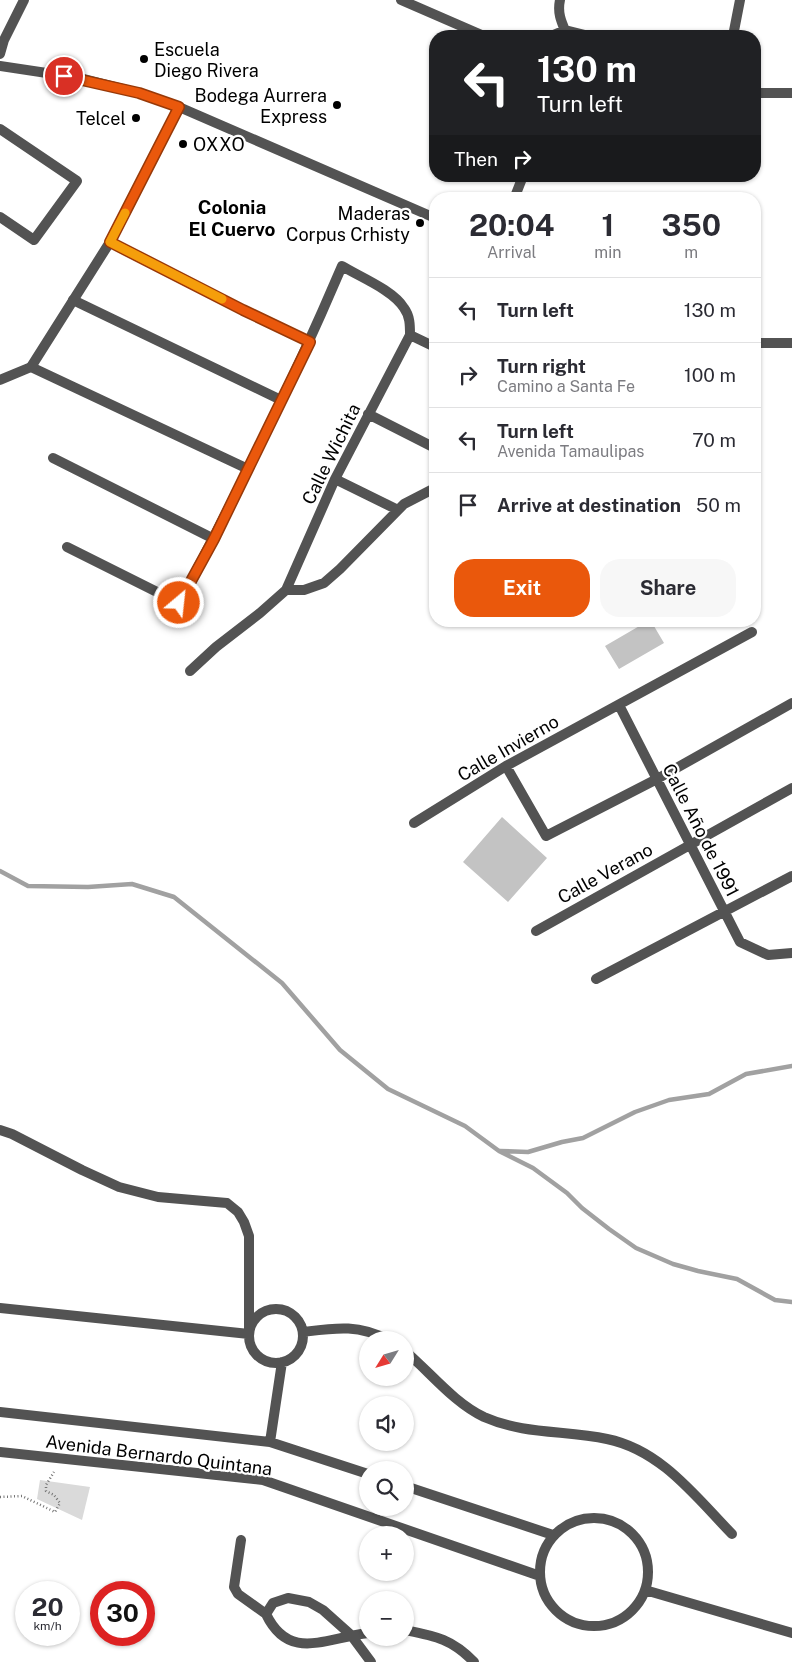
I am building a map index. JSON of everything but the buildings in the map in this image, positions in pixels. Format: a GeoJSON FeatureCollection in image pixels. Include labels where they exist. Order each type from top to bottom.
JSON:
{"type":"FeatureCollection","features":[{"type":"Feature","properties":{"kind":"street"},"geometry":{"type":"LineString","coordinates":[[0,54],[4,40],[24,0]]}},
{"type":"Feature","properties":{"kind":"street"},"geometry":{"type":"LineString","coordinates":[[560,0],[560,21],[564,30]]}},
{"type":"Feature","properties":{"kind":"street"},"geometry":{"type":"LineString","coordinates":[[733,30],[740,0]]}},
{"type":"Feature","properties":{"kind":"street"},"geometry":{"type":"LineString","coordinates":[[405,1],[470,30]]}},
{"type":"Feature","properties":{"kind":"street"},"geometry":{"type":"LineString","coordinates":[[0,66],[80,78],[139,93],[179,107],[429,215]]}},
{"type":"Feature","properties":{"kind":"street"},"geometry":{"type":"LineString","coordinates":[[761,93],[792,93]]}},
{"type":"Feature","properties":{"kind":"street"},"geometry":{"type":"LineString","coordinates":[[0,380],[31,367],[110,242],[179,107]]}},
{"type":"Feature","properties":{"kind":"street"},"geometry":{"type":"LineString","coordinates":[[0,129],[77,181],[34,240],[0,217]]}},
{"type":"Feature","properties":{"kind":"street"},"geometry":{"type":"LineString","coordinates":[[110,242],[310,342]]}},
{"type":"Feature","properties":{"kind":"street"},"geometry":{"type":"LineString","coordinates":[[67,547],[179,603],[214,539],[310,342],[342,266],[393,296],[404,308],[410,322],[410,335],[429,344]]}},
{"type":"Feature","properties":{"kind":"street"},"geometry":{"type":"LineString","coordinates":[[73,300],[281,400]]}},
{"type":"Feature","properties":{"kind":"street","name":"Calle Wichita"},"geometry":{"type":"LineString","coordinates":[[286,590],[335,479],[410,335]]}},
{"type":"Feature","properties":{"kind":"street"},"geometry":{"type":"LineString","coordinates":[[761,344],[792,343]]}},
{"type":"Feature","properties":{"kind":"street"},"geometry":{"type":"LineString","coordinates":[[31,367],[248,469]]}},
{"type":"Feature","properties":{"kind":"street"},"geometry":{"type":"LineString","coordinates":[[368,414],[429,445]]}},
{"type":"Feature","properties":{"kind":"street"},"geometry":{"type":"LineString","coordinates":[[53,458],[214,539]]}},
{"type":"Feature","properties":{"kind":"street"},"geometry":{"type":"LineString","coordinates":[[335,479],[398,510]]}},
{"type":"Feature","properties":{"kind":"street"},"geometry":{"type":"LineString","coordinates":[[190,671],[216,647],[260,614],[286,590],[304,590],[324,583],[404,504],[429,491]]}},
{"type":"Feature","properties":{"kind":"street","name":"Calle Invierno"},"geometry":{"type":"LineString","coordinates":[[414,823],[506,766],[752,632]]}},
{"type":"Feature","properties":{"kind":"street"},"geometry":{"type":"LineString","coordinates":[[506,766],[546,836],[657,779],[792,703]]}},
{"type":"Feature","properties":{"kind":"street","name":"Calle Año de 1991"},"geometry":{"type":"LineString","coordinates":[[619,705],[740,942],[768,955],[792,953]]}},
{"type":"Feature","properties":{"kind":"street","name":"Calle Verano"},"geometry":{"type":"LineString","coordinates":[[536,931],[792,788]]}},
{"type":"Feature","properties":{"kind":"street"},"geometry":{"type":"LineString","coordinates":[[596,979],[792,876]]}},
{"type":"Feature","properties":{"kind":"street"},"geometry":{"type":"LineString","coordinates":[[0,1130],[12,1134],[119,1187],[158,1197],[227,1203],[232,1207],[238,1212],[244,1222],[249,1236],[249,1332],[249,1342],[258,1357],[274,1363],[282,1362],[291,1358],[298,1351],[302,1342],[303,1332],[299,1322],[292,1314],[283,1310],[272,1309],[262,1312],[254,1320],[249,1332]]}},
{"type":"Feature","properties":{"kind":"street"},"geometry":{"type":"LineString","coordinates":[[0,1308],[249,1332]]}},
{"type":"Feature","properties":{"kind":"street"},"geometry":{"type":"LineString","coordinates":[[303,1332],[343,1327],[366,1331]]}},
{"type":"Feature","properties":{"kind":"street"},"geometry":{"type":"LineString","coordinates":[[414,1359],[465,1405],[481,1416],[519,1429],[606,1439],[627,1444],[645,1452],[669,1469],[732,1534]]}},
{"type":"Feature","properties":{"kind":"street"},"geometry":{"type":"LineString","coordinates":[[270,1442],[282,1362]]}},
{"type":"Feature","properties":{"kind":"street","name":"Avenida Bernardo Quintana"},"geometry":{"type":"LineString","coordinates":[[0,1412],[270,1442],[359,1471]]}},
{"type":"Feature","properties":{"kind":"street","name":"Avenida Bernardo Quintana"},"geometry":{"type":"LineString","coordinates":[[0,1452],[263,1480],[540,1576]]}},
{"type":"Feature","properties":{"kind":"street"},"geometry":{"type":"LineString","coordinates":[[414,1489],[553,1535]]}},
{"type":"Feature","properties":{"kind":"street"},"geometry":{"type":"LineString","coordinates":[[599,1517],[616,1522],[631,1532],[642,1546],[648,1563],[648,1580],[642,1597],[631,1612],[616,1622],[598,1627],[580,1625],[563,1617],[550,1604],[541,1588],[539,1569],[542,1552],[553,1535],[565,1525],[581,1518],[599,1517]]}},
{"type":"Feature","properties":{"kind":"street"},"geometry":{"type":"LineString","coordinates":[[241,1540],[234,1587],[238,1594],[266,1614],[273,1630],[290,1644],[307,1648],[359,1633]]}},
{"type":"Feature","properties":{"kind":"street"},"geometry":{"type":"LineString","coordinates":[[645,1590],[792,1633]]}},
{"type":"Feature","properties":{"kind":"street"},"geometry":{"type":"LineString","coordinates":[[266,1614],[273,1603],[288,1598],[309,1602],[323,1610],[351,1634],[371,1662]]}},
{"type":"Feature","properties":{"kind":"street"},"geometry":{"type":"LineString","coordinates":[[414,1632],[437,1636],[462,1650],[474,1662]]}},
{"type":"Feature","properties":{"kind":"path"},"geometry":{"type":"LineString","coordinates":[[0,1497],[22,1496],[55,1512],[60,1503],[54,1495],[46,1491],[46,1485],[54,1472]]}},
{"type":"Feature","properties":{"kind":"shaded area"},"geometry":{"type":"Polygon","coordinates":[[[40,1480],[90,1487],[82,1520],[37,1499],[40,1480]]]}},
{"type":"Feature","properties":{"kind":"waterway"},"geometry":{"type":"LineString","coordinates":[[0,871],[28,886],[88,887],[132,884],[174,897],[282,983],[340,1050],[388,1089],[465,1126],[499,1151],[533,1168],[567,1193],[582,1208],[609,1229],[636,1248],[673,1264],[737,1279],[775,1300],[792,1302]]}},
{"type":"Feature","properties":{"kind":"waterway"},"geometry":{"type":"LineString","coordinates":[[500,1151],[528,1152],[583,1138],[635,1112],[669,1100],[709,1094],[746,1074],[792,1066]]}},
{"type":"Feature","properties":{"kind":"slow traffic"},"geometry":{"type":"LineString","coordinates":[[125,213],[110,242],[222,299]]}},
{"type":"Feature","properties":{"kind":"place","name":"Escuela Diego Rivera"},"geometry":{"type":"Point","coordinates":[144,59]}},
{"type":"Feature","properties":{"kind":"place","name":"Bodega Aurrera Express"},"geometry":{"type":"Point","coordinates":[337,105]}},
{"type":"Feature","properties":{"kind":"place","name":"Telcel"},"geometry":{"type":"Point","coordinates":[136,118]}},
{"type":"Feature","properties":{"kind":"place","name":"OXXO"},"geometry":{"type":"Point","coordinates":[183,144]}},
{"type":"Feature","properties":{"kind":"place","name":"Maderas Corpus Crhisty"},"geometry":{"type":"Point","coordinates":[420,223]}},
{"type":"Feature","properties":{"kind":"district","name":"Colonia El Cuervo"},"geometry":{"type":"Point","coordinates":[232,218]}},
{"type":"Feature","properties":{"kind":"route"},"geometry":{"type":"LineString","coordinates":[[64,76],[80,78],[139,93],[179,107],[110,242],[310,342],[214,539],[179,603]]}}]}
